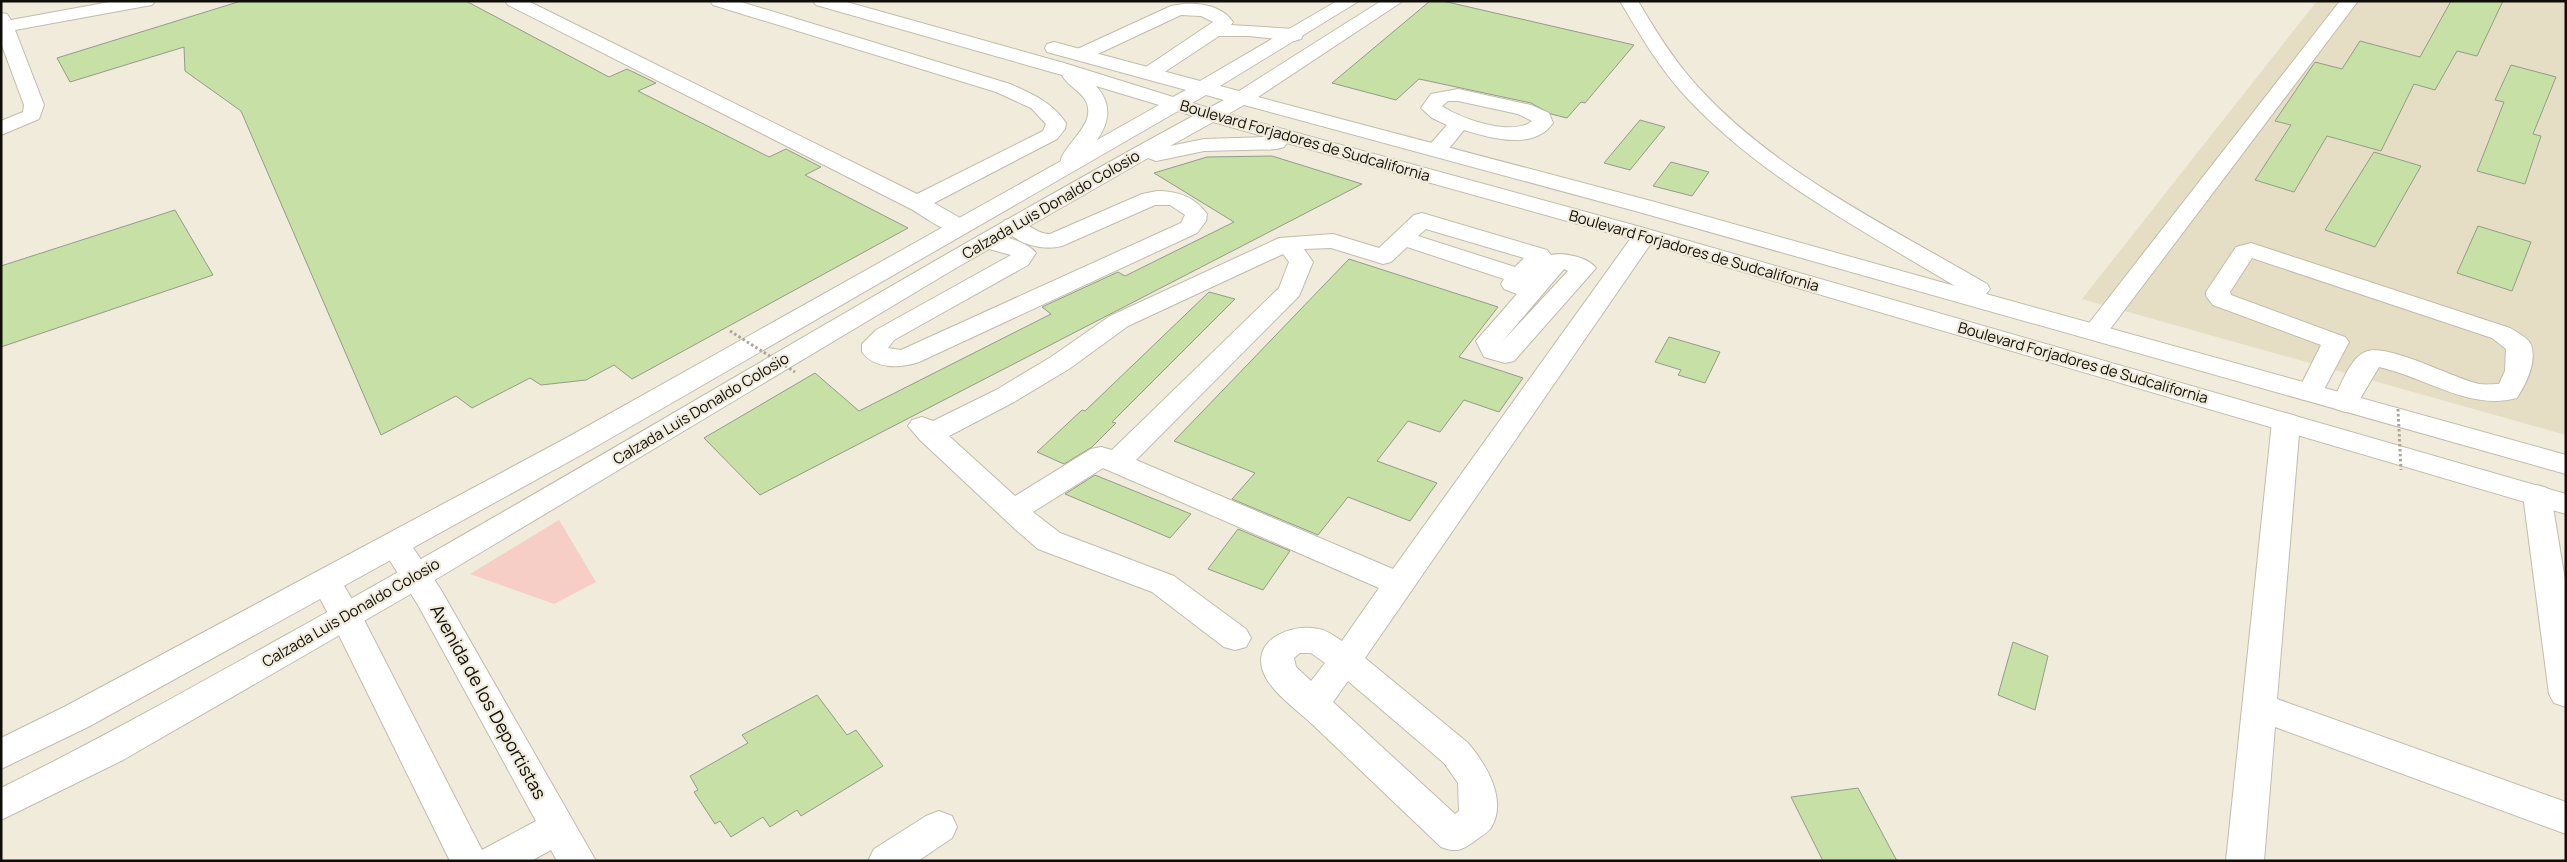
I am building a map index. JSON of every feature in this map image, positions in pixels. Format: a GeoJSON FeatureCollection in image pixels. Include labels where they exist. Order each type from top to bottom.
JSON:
{"type":"FeatureCollection","features":[{"type":"Feature","properties":{"kind":"main road"},"geometry":{"type":"LineString","coordinates":[[1,129],[32,115],[34,105],[2,24],[100,6],[146,1]]}},
{"type":"Feature","properties":{"kind":"main road"},"geometry":{"type":"LineString","coordinates":[[514,1],[917,203],[959,227],[967,232],[968,238],[948,263]]}},
{"type":"Feature","properties":{"kind":"main road"},"geometry":{"type":"LineString","coordinates":[[719,1],[1003,88],[1038,104],[1056,123],[1055,129],[1050,135],[917,203]]}},
{"type":"Feature","properties":{"kind":"main road","name":"Boulevard Forjadores de Sudcalifornia"},"geometry":{"type":"LineString","coordinates":[[822,1],[950,20],[1150,73],[2007,306],[2566,465]]}},
{"type":"Feature","properties":{"kind":"main road","name":"Calzada Luis Donaldo Colosio"},"geometry":{"type":"LineString","coordinates":[[1,755],[395,545],[580,443],[1204,88],[1350,1]]}},
{"type":"Feature","properties":{"kind":"main road","name":"Calzada Luis Donaldo Colosio"},"geometry":{"type":"LineString","coordinates":[[1,805],[111,750],[417,576],[1013,225],[1242,98],[1394,1]]}},
{"type":"Feature","properties":{"kind":"main road"},"geometry":{"type":"LineString","coordinates":[[1629,1],[1656,48],[1694,94],[1767,158],[1832,201],[2007,306]]}},
{"type":"Feature","properties":{"kind":"main road"},"geometry":{"type":"LineString","coordinates":[[2095,332],[2349,1]]}},
{"type":"Feature","properties":{"kind":"main road"},"geometry":{"type":"LineString","coordinates":[[1080,55],[1176,10],[1192,8],[1217,14],[1224,22],[1215,31],[1150,73]]}},
{"type":"Feature","properties":{"kind":"main road","name":"Boulevard Forjadores de Sudcalifornia"},"geometry":{"type":"LineString","coordinates":[[888,11],[1210,115],[1637,233],[2551,499]]}},
{"type":"Feature","properties":{"kind":"main road"},"geometry":{"type":"LineString","coordinates":[[1215,31],[1249,30],[1294,35]]}},
{"type":"Feature","properties":{"kind":"main road"},"geometry":{"type":"LineString","coordinates":[[1057,67],[1084,83],[1098,101],[1100,119],[1084,144],[1057,172]]}},
{"type":"Feature","properties":{"kind":"main road"},"geometry":{"type":"LineString","coordinates":[[1436,150],[1458,124]]}},
{"type":"Feature","properties":{"kind":"main road"},"geometry":{"type":"LineString","coordinates":[[1102,174],[1160,154],[1204,145],[1269,142],[1328,148]]}},
{"type":"Feature","properties":{"kind":"main road"},"geometry":{"type":"LineString","coordinates":[[986,241],[1018,249],[1024,253],[1020,260],[885,335],[875,344],[875,352],[898,361],[910,356],[1189,228],[1195,221],[1196,214],[1190,206],[1167,196],[1150,199],[1054,240],[1042,242],[1029,238],[1013,225]]}},
{"type":"Feature","properties":{"kind":"main road"},"geometry":{"type":"LineString","coordinates":[[1312,704],[1346,660],[1598,301],[1637,233],[1648,207]]}},
{"type":"Feature","properties":{"kind":"main road"},"geometry":{"type":"LineString","coordinates":[[1235,638],[1163,584],[1049,541],[1012,510],[926,430],[1005,396],[1052,368],[1119,321],[1288,243],[1333,241],[1383,258],[1404,239],[1531,283]]}},
{"type":"Feature","properties":{"kind":"main road"},"geometry":{"type":"LineString","coordinates":[[1117,462],[1290,291],[1301,262],[1288,243]]}},
{"type":"Feature","properties":{"kind":"main road"},"geometry":{"type":"LineString","coordinates":[[2310,393],[2336,342],[2222,300],[2218,296],[2218,292],[2244,252],[2251,250],[2501,333],[2519,346],[2518,372],[2508,392],[2477,392],[2396,362],[2373,358],[2363,368],[2354,405],[2361,444]]}},
{"type":"Feature","properties":{"kind":"main road"},"geometry":{"type":"LineString","coordinates":[[1559,260],[1584,268],[1505,355],[1493,351],[1489,341],[1531,283],[1559,260]]}},
{"type":"Feature","properties":{"kind":"main road"},"geometry":{"type":"LineString","coordinates":[[1564,290],[1598,301]]}},
{"type":"Feature","properties":{"kind":"main road"},"geometry":{"type":"LineString","coordinates":[[2245,861],[2286,422]]}},
{"type":"Feature","properties":{"kind":"main road"},"geometry":{"type":"LineString","coordinates":[[1012,510],[1101,456],[1399,584]]}},
{"type":"Feature","properties":{"kind":"main road"},"geometry":{"type":"LineString","coordinates":[[2551,499],[2566,694]]}},
{"type":"Feature","properties":{"kind":"main road","name":"Avenida de los Deportistas"},"geometry":{"type":"LineString","coordinates":[[395,545],[417,576],[578,861]]}},
{"type":"Feature","properties":{"kind":"main road"},"geometry":{"type":"LineString","coordinates":[[326,582],[346,616],[469,861]]}},
{"type":"Feature","properties":{"kind":"main road"},"geometry":{"type":"LineString","coordinates":[[1294,640],[1318,641],[1346,660],[1456,753],[1472,771],[1478,792],[1477,818],[1454,836],[1312,704],[1280,673],[1277,653],[1294,640]]}},
{"type":"Feature","properties":{"kind":"main road"},"geometry":{"type":"LineString","coordinates":[[2260,707],[2566,818]]}},
{"type":"Feature","properties":{"kind":"main road"},"geometry":{"type":"LineString","coordinates":[[496,861],[559,827]]}},
{"type":"Feature","properties":{"kind":"main road"},"geometry":{"type":"LineString","coordinates":[[887,861],[939,827]]}},
{"type":"Feature","properties":{"kind":"path"},"geometry":{"type":"LineString","coordinates":[[730,331],[795,372]]}},
{"type":"Feature","properties":{"kind":"path"},"geometry":{"type":"LineString","coordinates":[[2398,409],[2400,470]]}},
{"type":"Feature","properties":{"kind":"shaded area"},"geometry":{"type":"Polygon","coordinates":[[[2317,1],[2566,1],[2566,435],[2082,299],[2317,1]]]}},
{"type":"Feature","properties":{"kind":"shaded area"},"geometry":{"type":"Polygon","coordinates":[[[559,520],[596,582],[554,604],[470,574],[559,520]]]}},
{"type":"Feature","properties":{"kind":"building"},"geometry":{"type":"Polygon","coordinates":[[[241,1],[466,1],[609,77],[627,69],[656,83],[638,91],[769,157],[786,149],[821,167],[805,175],[908,228],[632,379],[614,365],[586,380],[541,385],[530,378],[472,408],[456,396],[381,435],[241,111],[185,71],[184,47],[70,82],[57,58],[241,1]]]}},
{"type":"Feature","properties":{"kind":"building"},"geometry":{"type":"Polygon","coordinates":[[[1430,1],[1443,1],[1634,45],[1585,103],[1581,102],[1567,118],[1551,114],[1531,103],[1419,79],[1396,100],[1332,83],[1430,1]]]}},
{"type":"Feature","properties":{"kind":"building"},"geometry":{"type":"Polygon","coordinates":[[[2451,1],[2503,1],[2477,56],[2457,51],[2435,90],[2414,84],[2381,151],[2327,136],[2294,192],[2255,180],[2291,125],[2275,121],[2315,62],[2342,69],[2360,41],[2420,57],[2451,1]]]}},
{"type":"Feature","properties":{"kind":"building"},"geometry":{"type":"Polygon","coordinates":[[[2511,65],[2556,77],[2533,134],[2541,136],[2525,184],[2477,171],[2504,102],[2495,100],[2511,65]]]}},
{"type":"Feature","properties":{"kind":"building"},"geometry":{"type":"Polygon","coordinates":[[[1640,120],[1665,127],[1630,170],[1604,163],[1640,120]]]}},
{"type":"Feature","properties":{"kind":"building"},"geometry":{"type":"Polygon","coordinates":[[[2374,152],[2421,166],[2375,247],[2325,230],[2374,152]]]}},
{"type":"Feature","properties":{"kind":"building"},"geometry":{"type":"Polygon","coordinates":[[[1272,156],[1362,184],[760,495],[704,438],[815,373],[859,411],[1051,314],[1042,307],[1118,272],[1125,276],[1234,222],[1154,173],[1207,157],[1272,156]]]}},
{"type":"Feature","properties":{"kind":"building"},"geometry":{"type":"Polygon","coordinates":[[[1671,162],[1709,172],[1692,196],[1653,186],[1671,162]]]}},
{"type":"Feature","properties":{"kind":"building"},"geometry":{"type":"Polygon","coordinates":[[[175,210],[213,275],[1,347],[1,266],[175,210]]]}},
{"type":"Feature","properties":{"kind":"building"},"geometry":{"type":"Polygon","coordinates":[[[2478,226],[2531,242],[2512,291],[2457,273],[2478,226]]]}},
{"type":"Feature","properties":{"kind":"building"},"geometry":{"type":"Polygon","coordinates":[[[1349,259],[1498,307],[1459,357],[1523,378],[1499,412],[1464,400],[1440,432],[1408,421],[1377,461],[1437,483],[1410,521],[1348,497],[1318,535],[1232,499],[1255,473],[1174,441],[1349,259]]]}},
{"type":"Feature","properties":{"kind":"building"},"geometry":{"type":"Polygon","coordinates":[[[1209,292],[1235,299],[1112,422],[1116,423],[1092,447],[1064,464],[1037,452],[1082,410],[1085,411],[1209,292]]]}},
{"type":"Feature","properties":{"kind":"building"},"geometry":{"type":"Polygon","coordinates":[[[1669,337],[1720,352],[1705,383],[1678,375],[1681,370],[1655,362],[1669,337]]]}},
{"type":"Feature","properties":{"kind":"building"},"geometry":{"type":"Polygon","coordinates":[[[1095,475],[1191,514],[1170,538],[1065,494],[1095,475]]]}},
{"type":"Feature","properties":{"kind":"building"},"geometry":{"type":"Polygon","coordinates":[[[1238,529],[1290,551],[1263,590],[1208,569],[1238,529]]]}},
{"type":"Feature","properties":{"kind":"building"},"geometry":{"type":"Polygon","coordinates":[[[2013,642],[2048,656],[2035,710],[1998,695],[2013,642]]]}},
{"type":"Feature","properties":{"kind":"building"},"geometry":{"type":"Polygon","coordinates":[[[817,695],[847,735],[856,730],[883,766],[801,816],[797,810],[770,827],[763,817],[731,837],[720,821],[715,824],[694,792],[698,790],[690,776],[748,743],[742,735],[817,695]]]}},
{"type":"Feature","properties":{"kind":"building"},"geometry":{"type":"Polygon","coordinates":[[[1858,788],[1897,861],[1823,861],[1791,797],[1858,788]]]}}]}
